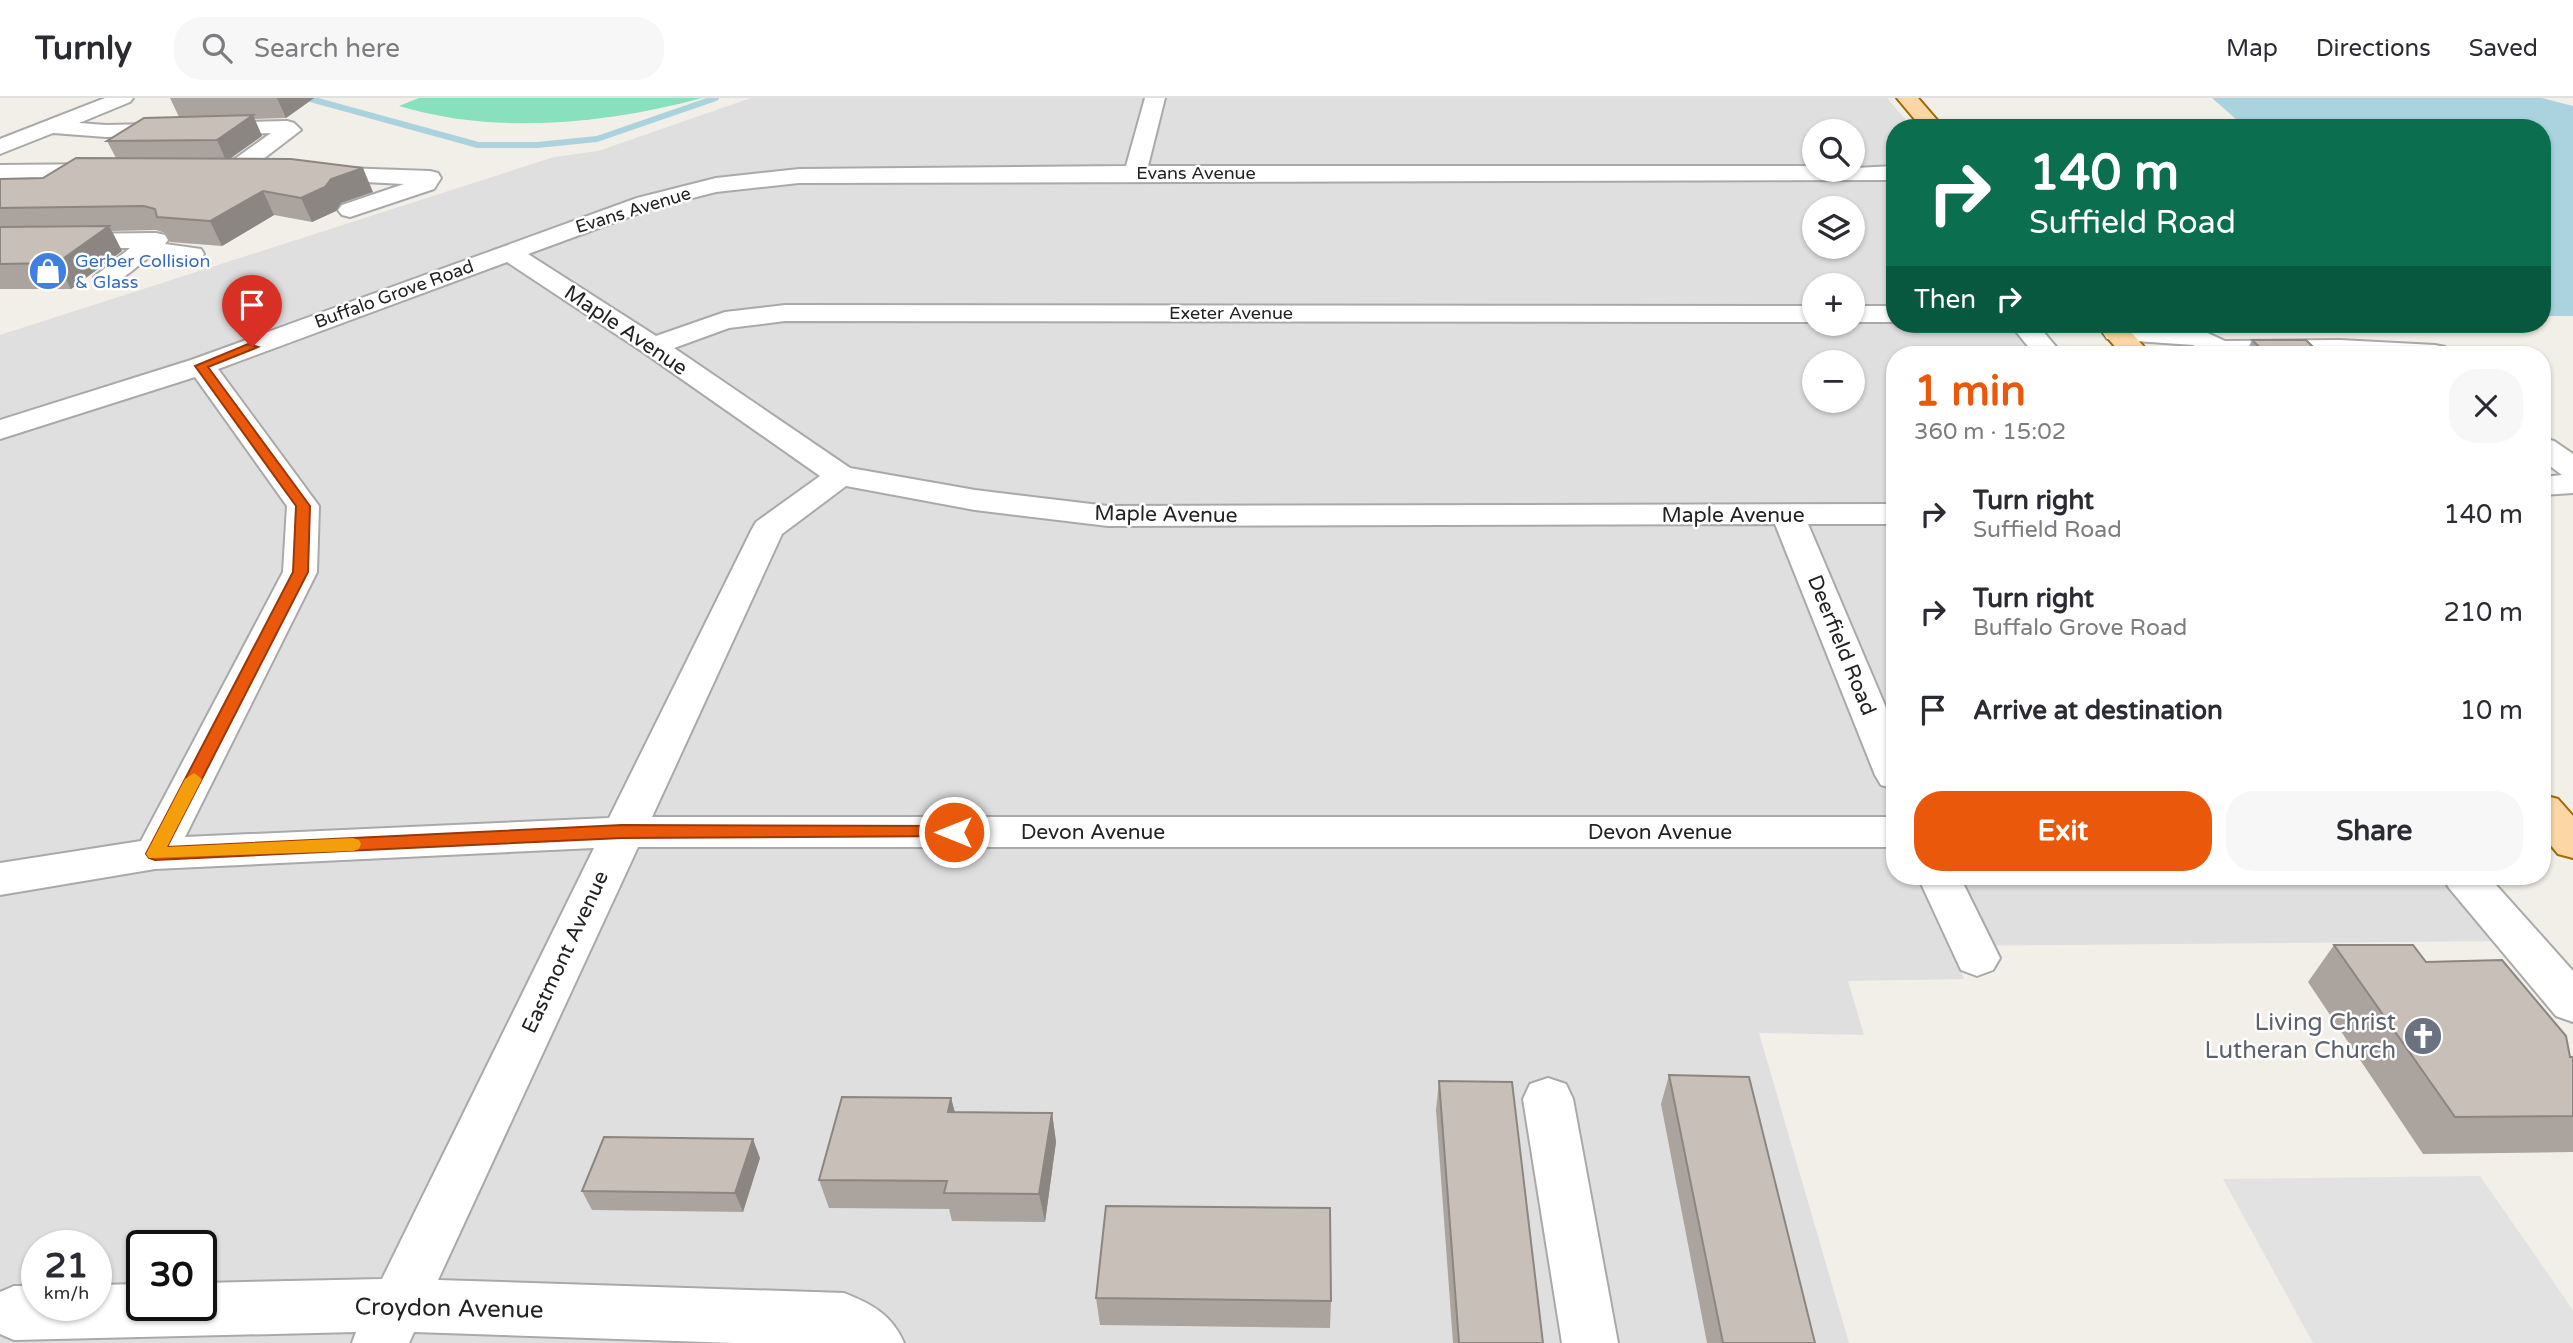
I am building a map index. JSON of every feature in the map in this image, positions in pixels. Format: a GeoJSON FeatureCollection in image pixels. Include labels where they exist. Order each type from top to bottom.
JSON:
{"type":"FeatureCollection","features":[{"type":"Feature","properties":{"kind":"main road"},"geometry":{"type":"LineString","coordinates":[[1907,98],[1926,119]]}},
{"type":"Feature","properties":{"kind":"main road"},"geometry":{"type":"LineString","coordinates":[[2551,818],[2573,843]]}},
{"type":"Feature","properties":{"kind":"street"},"geometry":{"type":"LineString","coordinates":[[0,147],[123,98]]}},
{"type":"Feature","properties":{"kind":"street"},"geometry":{"type":"LineString","coordinates":[[1135,173],[1155,98]]}},
{"type":"Feature","properties":{"kind":"street"},"geometry":{"type":"LineString","coordinates":[[0,135],[41,131],[158,128],[287,127],[290,130],[233,173]]}},
{"type":"Feature","properties":{"kind":"street"},"geometry":{"type":"LineString","coordinates":[[34,172],[158,128]]}},
{"type":"Feature","properties":{"kind":"street"},"geometry":{"type":"LineString","coordinates":[[0,172],[123,171]]}},
{"type":"Feature","properties":{"kind":"street"},"geometry":{"type":"LineString","coordinates":[[34,172],[30,189],[41,196]]}},
{"type":"Feature","properties":{"kind":"street"},"geometry":{"type":"LineString","coordinates":[[291,173],[430,178],[426,184],[350,210]]}},
{"type":"Feature","properties":{"kind":"street","name":"Evans Avenue"},"geometry":{"type":"LineString","coordinates":[[508,252],[645,203],[730,184],[799,176],[1886,173]]}},
{"type":"Feature","properties":{"kind":"street"},"geometry":{"type":"LineString","coordinates":[[44,241],[156,240],[107,277]]}},
{"type":"Feature","properties":{"kind":"street"},"geometry":{"type":"LineString","coordinates":[[142,250],[192,254]]}},
{"type":"Feature","properties":{"kind":"street","name":"Maple Avenue"},"geometry":{"type":"LineString","coordinates":[[508,252],[653,346],[840,475],[975,500],[1108,516],[1886,514]]}},
{"type":"Feature","properties":{"kind":"street","name":"Buffalo Grove Road"},"geometry":{"type":"LineString","coordinates":[[0,430],[201,366],[508,252]]}},
{"type":"Feature","properties":{"kind":"street","name":"Exeter Avenue"},"geometry":{"type":"LineString","coordinates":[[653,346],[725,320],[785,313],[1802,314]]}},
{"type":"Feature","properties":{"kind":"street"},"geometry":{"type":"LineString","coordinates":[[1865,314],[1886,314]]}},
{"type":"Feature","properties":{"kind":"street"},"geometry":{"type":"LineString","coordinates":[[2161,333],[2199,337],[2215,346]]}},
{"type":"Feature","properties":{"kind":"street"},"geometry":{"type":"LineString","coordinates":[[155,854],[300,572],[303,506],[201,366]]}},
{"type":"Feature","properties":{"kind":"street"},"geometry":{"type":"LineString","coordinates":[[2551,453],[2573,469]]}},
{"type":"Feature","properties":{"kind":"street","name":"Eastmont Avenue"},"geometry":{"type":"LineString","coordinates":[[389,1324],[768,529],[840,475]]}},
{"type":"Feature","properties":{"kind":"street"},"geometry":{"type":"LineString","coordinates":[[2551,485],[2573,484]]}},
{"type":"Feature","properties":{"kind":"street","name":"Deerfield Road"},"geometry":{"type":"LineString","coordinates":[[1788,514],[1886,753]]}},
{"type":"Feature","properties":{"kind":"street","name":"Devon Avenue"},"geometry":{"type":"LineString","coordinates":[[0,878],[155,854],[622,832],[1886,832]]}},
{"type":"Feature","properties":{"kind":"street"},"geometry":{"type":"LineString","coordinates":[[1944,885],[1977,958]]}},
{"type":"Feature","properties":{"kind":"street"},"geometry":{"type":"LineString","coordinates":[[2472,885],[2573,1003]]}},
{"type":"Feature","properties":{"kind":"street"},"geometry":{"type":"LineString","coordinates":[[1548,1099],[1590,1343]]}},
{"type":"Feature","properties":{"kind":"street","name":"Croydon Avenue"},"geometry":{"type":"LineString","coordinates":[[14,1313],[389,1324],[844,1320],[876,1343]]}},
{"type":"Feature","properties":{"kind":"shaded area"},"geometry":{"type":"Polygon","coordinates":[[[751,98],[1887,98],[1905,119],[1886,119],[1886,333],[2022,333],[2033,346],[1886,346],[1886,885],[2457,885],[2504,941],[1951,946],[1964,979],[1848,981],[1864,1035],[1759,1033],[1849,1343],[0,1343],[0,335],[554,157],[598,151],[751,98]]]}},
{"type":"Feature","properties":{"kind":"shaded area"},"geometry":{"type":"Polygon","coordinates":[[[2480,1176],[2573,1310],[2573,1343],[2313,1343],[2223,1179],[2480,1176]]]}},
{"type":"Feature","properties":{"kind":"green space"},"geometry":{"type":"Polygon","coordinates":[[[419,98],[702,98],[589,120],[512,123],[473,121],[399,106],[419,98]]]}},
{"type":"Feature","properties":{"kind":"water"},"geometry":{"type":"Polygon","coordinates":[[[2212,98],[2542,98],[2573,106],[2573,316],[2551,316],[2551,119],[2236,119],[2212,98]]]}},
{"type":"Feature","properties":{"kind":"building"},"geometry":{"type":"Polygon","coordinates":[[[253,115],[217,140],[107,141],[144,118],[253,115]]]}},
{"type":"Feature","properties":{"kind":"building"},"geometry":{"type":"Polygon","coordinates":[[[76,158],[291,159],[363,168],[331,179],[325,187],[301,198],[263,191],[210,221],[157,217],[155,209],[144,206],[0,208],[0,179],[43,178],[76,158]]]}},
{"type":"Feature","properties":{"kind":"building"},"geometry":{"type":"Polygon","coordinates":[[[109,226],[57,263],[0,264],[0,227],[109,226]]]}},
{"type":"Feature","properties":{"kind":"building"},"geometry":{"type":"Polygon","coordinates":[[[2252,340],[2306,340],[2312,346],[2258,346],[2252,340]]]}},
{"type":"Feature","properties":{"kind":"building"},"geometry":{"type":"Polygon","coordinates":[[[2334,945],[2413,945],[2426,962],[2502,960],[2566,1036],[2570,1057],[2573,1057],[2573,1116],[2455,1117],[2334,945]]]}},
{"type":"Feature","properties":{"kind":"building"},"geometry":{"type":"Polygon","coordinates":[[[1669,1075],[1749,1077],[1815,1343],[1723,1343],[1669,1075]]]}},
{"type":"Feature","properties":{"kind":"building"},"geometry":{"type":"Polygon","coordinates":[[[1439,1081],[1512,1082],[1543,1343],[1459,1343],[1439,1081]]]}},
{"type":"Feature","properties":{"kind":"building"},"geometry":{"type":"Polygon","coordinates":[[[842,1097],[951,1098],[948,1112],[1052,1113],[1039,1194],[944,1193],[947,1181],[819,1180],[842,1097]]]}},
{"type":"Feature","properties":{"kind":"building"},"geometry":{"type":"Polygon","coordinates":[[[604,1137],[753,1139],[735,1193],[582,1191],[604,1137]]]}},
{"type":"Feature","properties":{"kind":"building"},"geometry":{"type":"Polygon","coordinates":[[[1106,1206],[1330,1208],[1331,1301],[1096,1298],[1106,1206]]]}},
{"type":"Feature","properties":{"kind":"waterway"},"geometry":{"type":"LineString","coordinates":[[307,98],[478,145],[537,145],[597,139],[716,98]]}},
{"type":"Feature","properties":{"kind":"slow traffic"},"geometry":{"type":"LineString","coordinates":[[194,779],[155,854],[353,844]]}},
{"type":"Feature","properties":{"kind":"place","name":"Gerber Collision & Glass"},"geometry":{"type":"Point","coordinates":[48,271]}},
{"type":"Feature","properties":{"kind":"place","name":"Living Christ Lutheran Church"},"geometry":{"type":"Point","coordinates":[2423,1036]}},
{"type":"Feature","properties":{"kind":"route"},"geometry":{"type":"LineString","coordinates":[[252,347],[201,366],[303,506],[300,572],[155,854],[622,832],[954,832]]}}]}
